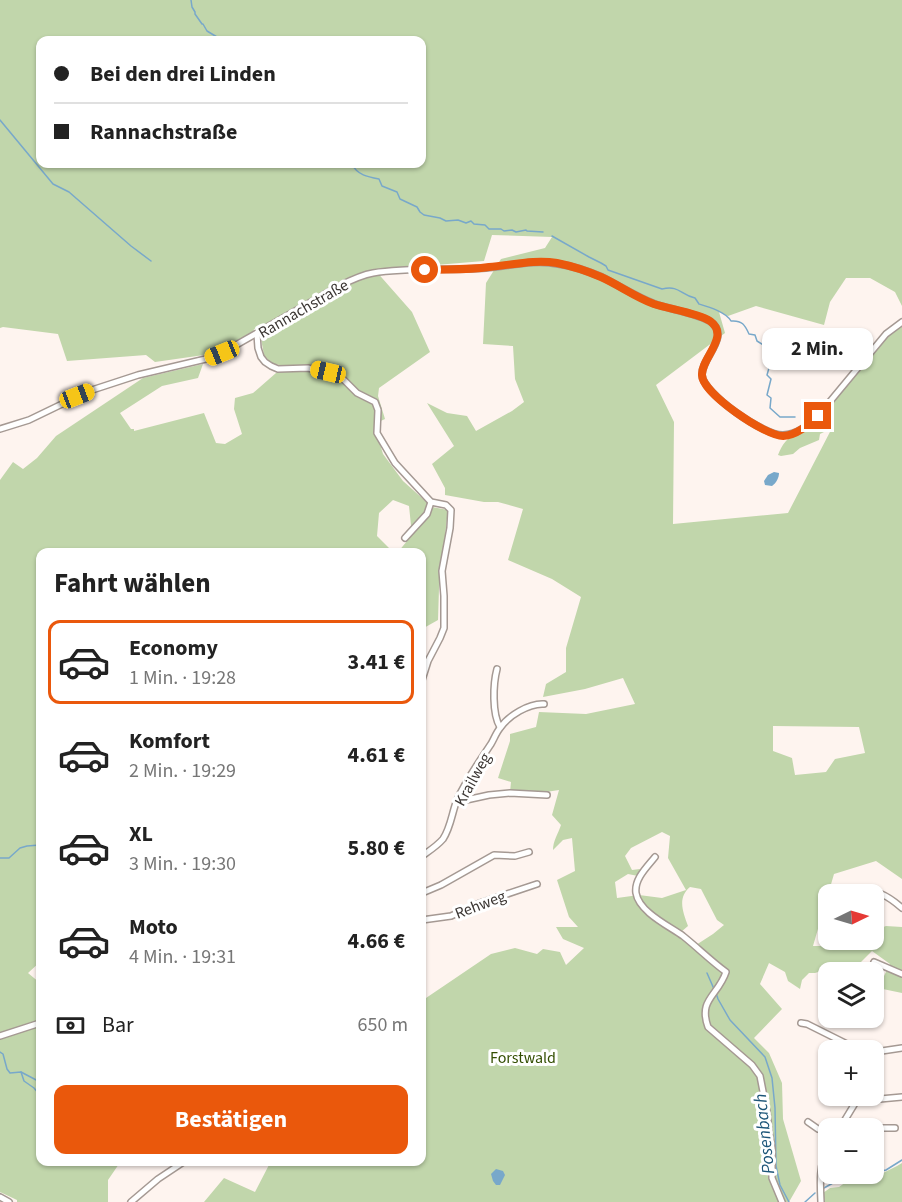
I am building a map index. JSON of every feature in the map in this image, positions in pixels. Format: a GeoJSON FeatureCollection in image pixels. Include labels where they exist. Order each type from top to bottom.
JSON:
{"type":"FeatureCollection","features":[{"type":"Feature","properties":{"kind":"street","name":"Rannachstraße"},"geometry":{"type":"LineString","coordinates":[[0,429],[29,420],[99,388],[160,369],[210,358],[235,347],[350,280],[371,273],[541,262],[557,263],[601,277],[653,303],[712,322],[718,335],[704,367],[702,375],[704,382],[710,391],[730,408],[767,431],[783,436],[793,434],[818,416],[886,334],[902,322]]}},
{"type":"Feature","properties":{"kind":"street"},"geometry":{"type":"LineString","coordinates":[[257,334],[261,357],[271,366],[278,369],[308,368],[340,376],[357,393],[375,402],[378,410],[377,433],[401,470],[431,502],[446,505],[451,510],[442,571],[444,628],[426,667]]}},
{"type":"Feature","properties":{"kind":"street"},"geometry":{"type":"LineString","coordinates":[[405,538],[427,514],[431,502]]}},
{"type":"Feature","properties":{"kind":"street"},"geometry":{"type":"LineString","coordinates":[[496,669],[495,704],[497,722],[500,727]]}},
{"type":"Feature","properties":{"kind":"street","name":"Krailweg"},"geometry":{"type":"LineString","coordinates":[[426,853],[444,838],[464,786],[500,727],[517,713],[535,704],[544,704]]}},
{"type":"Feature","properties":{"kind":"street"},"geometry":{"type":"LineString","coordinates":[[457,802],[510,793],[547,795]]}},
{"type":"Feature","properties":{"kind":"street"},"geometry":{"type":"LineString","coordinates":[[426,891],[494,855],[514,856],[529,852]]}},
{"type":"Feature","properties":{"kind":"street"},"geometry":{"type":"LineString","coordinates":[[655,857],[638,879],[636,894],[639,901],[653,916],[683,936],[726,972],[704,1013],[708,1027],[752,1065],[760,1076],[772,1148],[772,1178],[782,1202]]}},
{"type":"Feature","properties":{"kind":"street","name":"Rehweg"},"geometry":{"type":"LineString","coordinates":[[426,919],[451,916],[480,903],[537,884]]}},
{"type":"Feature","properties":{"kind":"street"},"geometry":{"type":"LineString","coordinates":[[884,896],[902,908]]}},
{"type":"Feature","properties":{"kind":"street"},"geometry":{"type":"LineString","coordinates":[[884,966],[902,974]]}},
{"type":"Feature","properties":{"kind":"street"},"geometry":{"type":"LineString","coordinates":[[801,1023],[839,1040]]}},
{"type":"Feature","properties":{"kind":"street"},"geometry":{"type":"LineString","coordinates":[[0,1036],[36,1024]]}},
{"type":"Feature","properties":{"kind":"street"},"geometry":{"type":"LineString","coordinates":[[884,1051],[902,1048]]}},
{"type":"Feature","properties":{"kind":"street"},"geometry":{"type":"LineString","coordinates":[[884,1097],[902,1097]]}},
{"type":"Feature","properties":{"kind":"street"},"geometry":{"type":"LineString","coordinates":[[808,1122],[818,1129]]}},
{"type":"Feature","properties":{"kind":"street"},"geometry":{"type":"LineString","coordinates":[[884,1128],[895,1128]]}},
{"type":"Feature","properties":{"kind":"street"},"geometry":{"type":"LineString","coordinates":[[131,1202],[178,1166]]}},
{"type":"Feature","properties":{"kind":"street"},"geometry":{"type":"LineString","coordinates":[[820,1184],[821,1202]]}},
{"type":"Feature","properties":{"kind":"street"},"geometry":{"type":"LineString","coordinates":[[0,1197],[9,1202]]}},
{"type":"Feature","properties":{"kind":"green space","name":"Forstwald"},"geometry":{"type":"Polygon","coordinates":[[[0,0],[902,0],[902,306],[895,292],[870,278],[846,278],[830,302],[824,325],[756,306],[728,316],[719,312],[725,333],[656,385],[674,422],[673,524],[788,513],[832,428],[820,434],[819,440],[800,448],[793,454],[778,455],[782,446],[791,437],[813,425],[887,336],[902,325],[902,879],[876,861],[834,874],[831,884],[818,884],[818,929],[813,946],[818,946],[818,950],[884,950],[884,927],[902,927],[902,993],[884,989],[884,976],[890,964],[872,951],[861,962],[818,962],[818,972],[809,973],[802,980],[800,989],[788,981],[785,972],[769,963],[760,984],[782,1009],[754,1038],[769,1053],[782,1083],[783,1119],[801,1181],[789,1202],[204,1202],[224,1178],[255,1192],[268,1166],[426,1166],[426,998],[491,954],[515,948],[537,954],[543,949],[560,952],[566,965],[584,948],[563,939],[556,927],[578,927],[569,917],[557,880],[575,871],[572,838],[563,840],[553,850],[561,825],[552,815],[559,790],[510,792],[511,782],[498,778],[510,741],[510,734],[536,727],[539,712],[586,714],[635,704],[623,678],[585,689],[543,697],[546,684],[566,672],[566,648],[581,597],[552,579],[508,560],[523,509],[498,502],[484,502],[445,495],[445,488],[432,464],[454,446],[427,403],[447,413],[467,416],[476,431],[524,402],[515,379],[513,346],[483,344],[486,283],[501,259],[545,248],[552,237],[492,235],[484,261],[375,270],[412,312],[430,352],[379,388],[378,396],[385,419],[374,424],[383,454],[403,481],[432,507],[448,510],[439,588],[438,620],[426,627],[426,548],[401,548],[412,535],[409,506],[393,500],[379,513],[377,536],[389,548],[36,548],[36,966],[28,973],[36,980],[36,1166],[118,1166],[108,1180],[108,1202],[17,1202],[0,1192],[0,480],[13,462],[23,469],[37,458],[56,436],[143,378],[203,364],[198,378],[162,386],[120,413],[134,431],[204,413],[216,443],[225,444],[242,434],[234,409],[235,398],[253,393],[276,373],[288,367],[271,363],[264,355],[259,328],[254,329],[253,333],[204,355],[155,362],[146,355],[67,361],[58,334],[0,328],[0,0]],[[773,726],[773,751],[792,758],[795,775],[826,772],[835,759],[865,753],[859,727],[773,726]],[[662,832],[631,848],[625,856],[632,870],[640,869],[638,876],[628,874],[615,882],[617,898],[639,895],[662,898],[686,890],[668,858],[670,836],[662,832]],[[690,887],[682,900],[688,926],[681,932],[696,945],[724,925],[717,920],[701,889],[690,887]]]}},
{"type":"Feature","properties":{"kind":"green space"},"geometry":{"type":"Polygon","coordinates":[[[902,1163],[902,1202],[825,1202],[823,1193],[830,1188],[843,1184],[884,1184],[884,1172],[902,1163]]]}},
{"type":"Feature","properties":{"kind":"water"},"geometry":{"type":"Polygon","coordinates":[[[774,472],[779,473],[776,482],[772,486],[765,485],[764,481],[768,475],[774,472]]]}},
{"type":"Feature","properties":{"kind":"water"},"geometry":{"type":"Polygon","coordinates":[[[496,1169],[503,1171],[505,1175],[500,1185],[496,1185],[491,1174],[496,1169]]]}},
{"type":"Feature","properties":{"kind":"waterway"},"geometry":{"type":"LineString","coordinates":[[191,0],[195,14],[207,31],[215,36]]}},
{"type":"Feature","properties":{"kind":"waterway"},"geometry":{"type":"LineString","coordinates":[[0,120],[36,163]]}},
{"type":"Feature","properties":{"kind":"waterway"},"geometry":{"type":"LineString","coordinates":[[40,168],[53,184],[69,192],[151,261]]}},
{"type":"Feature","properties":{"kind":"waterway"},"geometry":{"type":"LineString","coordinates":[[354,168],[360,173],[379,179],[382,186],[397,192],[400,199],[417,207],[424,215],[446,221],[458,220],[466,223],[471,221],[474,224],[485,225],[489,229],[543,232]]}},
{"type":"Feature","properties":{"kind":"waterway"},"geometry":{"type":"LineString","coordinates":[[552,236],[606,266],[608,270],[662,289],[676,289],[695,298],[699,304],[721,312],[731,321],[743,324],[749,334],[755,335],[757,341],[765,346],[766,363],[769,368],[767,375],[771,379],[767,395],[771,398],[770,408],[780,417],[795,417]]}},
{"type":"Feature","properties":{"kind":"waterway"},"geometry":{"type":"LineString","coordinates":[[0,858],[9,858],[20,848],[36,845]]}},
{"type":"Feature","properties":{"kind":"waterway","name":"Posenbach"},"geometry":{"type":"LineString","coordinates":[[707,973],[714,989]]}},
{"type":"Feature","properties":{"kind":"waterway","name":"Posenbach"},"geometry":{"type":"LineString","coordinates":[[716,993],[730,1020],[765,1057],[772,1078],[776,1166],[780,1185],[789,1202]]}},
{"type":"Feature","properties":{"kind":"waterway"},"geometry":{"type":"LineString","coordinates":[[0,1052],[3,1054],[10,1073],[21,1072],[36,1080]]}},
{"type":"Feature","properties":{"kind":"waterway"},"geometry":{"type":"LineString","coordinates":[[21,1072],[24,1081],[36,1090]]}},
{"type":"Feature","properties":{"kind":"waterway"},"geometry":{"type":"LineString","coordinates":[[884,1170],[902,1160]]}},
{"type":"Feature","properties":{"kind":"waterway"},"geometry":{"type":"LineString","coordinates":[[824,1188],[832,1184]]}},
{"type":"Feature","properties":{"kind":"waterway"},"geometry":{"type":"LineString","coordinates":[[805,1202],[815,1193]]}},
{"type":"Feature","properties":{"kind":"route"},"geometry":{"type":"LineString","coordinates":[[425,270],[541,262],[557,263],[601,277],[653,303],[712,322],[718,335],[704,367],[702,375],[704,382],[710,391],[730,408],[753,423],[783,436],[793,434],[818,416]]}}]}
